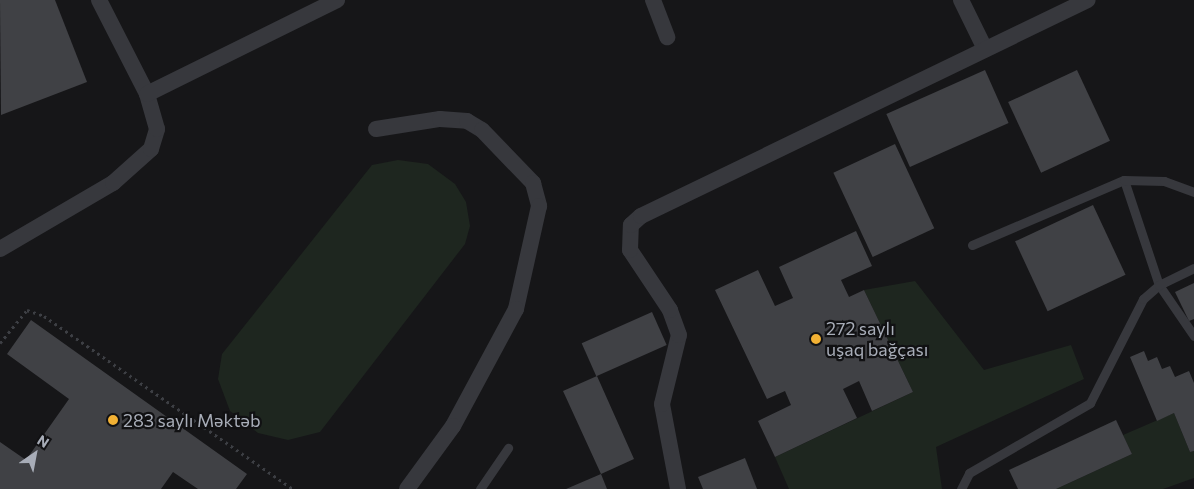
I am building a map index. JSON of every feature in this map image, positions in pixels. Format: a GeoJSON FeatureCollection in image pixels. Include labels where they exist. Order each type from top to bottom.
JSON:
{"type":"FeatureCollection","features":[{"type":"Feature","properties":{"kind":"street"},"geometry":{"type":"LineString","coordinates":[[0,249],[114,183],[151,149],[157,129],[147,94],[99,0]]}},
{"type":"Feature","properties":{"kind":"street"},"geometry":{"type":"LineString","coordinates":[[147,94],[337,0]]}},
{"type":"Feature","properties":{"kind":"street"},"geometry":{"type":"LineString","coordinates":[[653,0],[667,37]]}},
{"type":"Feature","properties":{"kind":"street"},"geometry":{"type":"LineString","coordinates":[[961,0],[985,49]]}},
{"type":"Feature","properties":{"kind":"street"},"geometry":{"type":"LineString","coordinates":[[678,489],[662,404],[678,335],[670,310],[630,250],[632,225],[641,216],[1087,0]]}},
{"type":"Feature","properties":{"kind":"street"},"geometry":{"type":"LineString","coordinates":[[376,129],[440,119],[467,121],[482,130],[533,183],[539,206],[516,310],[452,426],[407,489]]}},
{"type":"Feature","properties":{"kind":"lane"},"geometry":{"type":"LineString","coordinates":[[1124,180],[1159,285],[1194,336]]}},
{"type":"Feature","properties":{"kind":"lane"},"geometry":{"type":"LineString","coordinates":[[972,245],[1124,180],[1164,181],[1194,192]]}},
{"type":"Feature","properties":{"kind":"lane"},"geometry":{"type":"LineString","coordinates":[[961,489],[969,473],[1090,403],[1143,299],[1159,285],[1194,268]]}},
{"type":"Feature","properties":{"kind":"lane"},"geometry":{"type":"LineString","coordinates":[[480,489],[508,448]]}},
{"type":"Feature","properties":{"kind":"path"},"geometry":{"type":"LineString","coordinates":[[0,343],[27,310],[44,316],[293,489]]}},
{"type":"Feature","properties":{"kind":"shaded area"},"geometry":{"type":"Polygon","coordinates":[[[398,160],[428,164],[455,184],[466,202],[470,226],[465,244],[320,432],[288,440],[258,433],[230,411],[218,379],[222,354],[372,165],[398,160]]]}},
{"type":"Feature","properties":{"kind":"shaded area"},"geometry":{"type":"Polygon","coordinates":[[[915,281],[984,370],[1071,345],[1084,379],[936,447],[942,489],[789,489],[775,457],[913,392],[864,290],[915,281]]]}},
{"type":"Feature","properties":{"kind":"shaded area"},"geometry":{"type":"Polygon","coordinates":[[[1174,413],[1190,452],[1194,451],[1194,478],[1163,489],[1056,489],[1132,454],[1123,435],[1174,413]]]}},
{"type":"Feature","properties":{"kind":"building"},"geometry":{"type":"Polygon","coordinates":[[[0,0],[55,0],[87,82],[1,115],[0,0]]]}},
{"type":"Feature","properties":{"kind":"building"},"geometry":{"type":"Polygon","coordinates":[[[985,70],[1009,123],[910,167],[886,114],[985,70]]]}},
{"type":"Feature","properties":{"kind":"building"},"geometry":{"type":"Polygon","coordinates":[[[1077,70],[1110,141],[1041,173],[1008,102],[1077,70]]]}},
{"type":"Feature","properties":{"kind":"building"},"geometry":{"type":"Polygon","coordinates":[[[895,144],[934,228],[873,257],[833,173],[895,144]]]}},
{"type":"Feature","properties":{"kind":"building"},"geometry":{"type":"Polygon","coordinates":[[[1093,205],[1126,275],[1048,311],[1015,241],[1093,205]]]}},
{"type":"Feature","properties":{"kind":"building"},"geometry":{"type":"Polygon","coordinates":[[[856,231],[872,266],[841,280],[849,297],[864,290],[913,392],[872,411],[859,381],[843,389],[857,418],[775,457],[758,421],[791,405],[785,391],[767,399],[715,290],[758,270],[775,306],[793,298],[779,267],[856,231]]]}},
{"type":"Feature","properties":{"kind":"building"},"geometry":{"type":"Polygon","coordinates":[[[1194,283],[1194,319],[1189,321],[1175,292],[1194,283]]]}},
{"type":"Feature","properties":{"kind":"building"},"geometry":{"type":"Polygon","coordinates":[[[652,312],[667,345],[596,376],[582,343],[652,312]]]}},
{"type":"Feature","properties":{"kind":"building","name":"283 saylı Məktəb"},"geometry":{"type":"Polygon","coordinates":[[[31,320],[247,474],[236,489],[198,489],[173,472],[161,489],[0,489],[0,442],[26,460],[69,399],[7,354],[31,320]]]}},
{"type":"Feature","properties":{"kind":"building"},"geometry":{"type":"Polygon","coordinates":[[[1144,351],[1148,361],[1157,357],[1162,369],[1170,366],[1175,377],[1189,371],[1194,383],[1194,451],[1190,452],[1174,413],[1157,421],[1130,357],[1144,351]]]}},
{"type":"Feature","properties":{"kind":"building"},"geometry":{"type":"Polygon","coordinates":[[[597,376],[634,459],[601,474],[563,391],[597,376]]]}},
{"type":"Feature","properties":{"kind":"building"},"geometry":{"type":"Polygon","coordinates":[[[1116,420],[1132,454],[1056,489],[1018,489],[1009,470],[1116,420]]]}},
{"type":"Feature","properties":{"kind":"building"},"geometry":{"type":"Polygon","coordinates":[[[745,458],[757,489],[703,489],[698,477],[745,458]]]}},
{"type":"Feature","properties":{"kind":"building"},"geometry":{"type":"Polygon","coordinates":[[[601,474],[607,489],[566,489],[601,474]]]}},
{"type":"Feature","properties":{"kind":"place","name":"272 saylı uşaq bağçası"},"geometry":{"type":"Point","coordinates":[816,339]}},
{"type":"Feature","properties":{"kind":"place","name":"283 saylı Məktəb"},"geometry":{"type":"Point","coordinates":[113,420]}}]}
